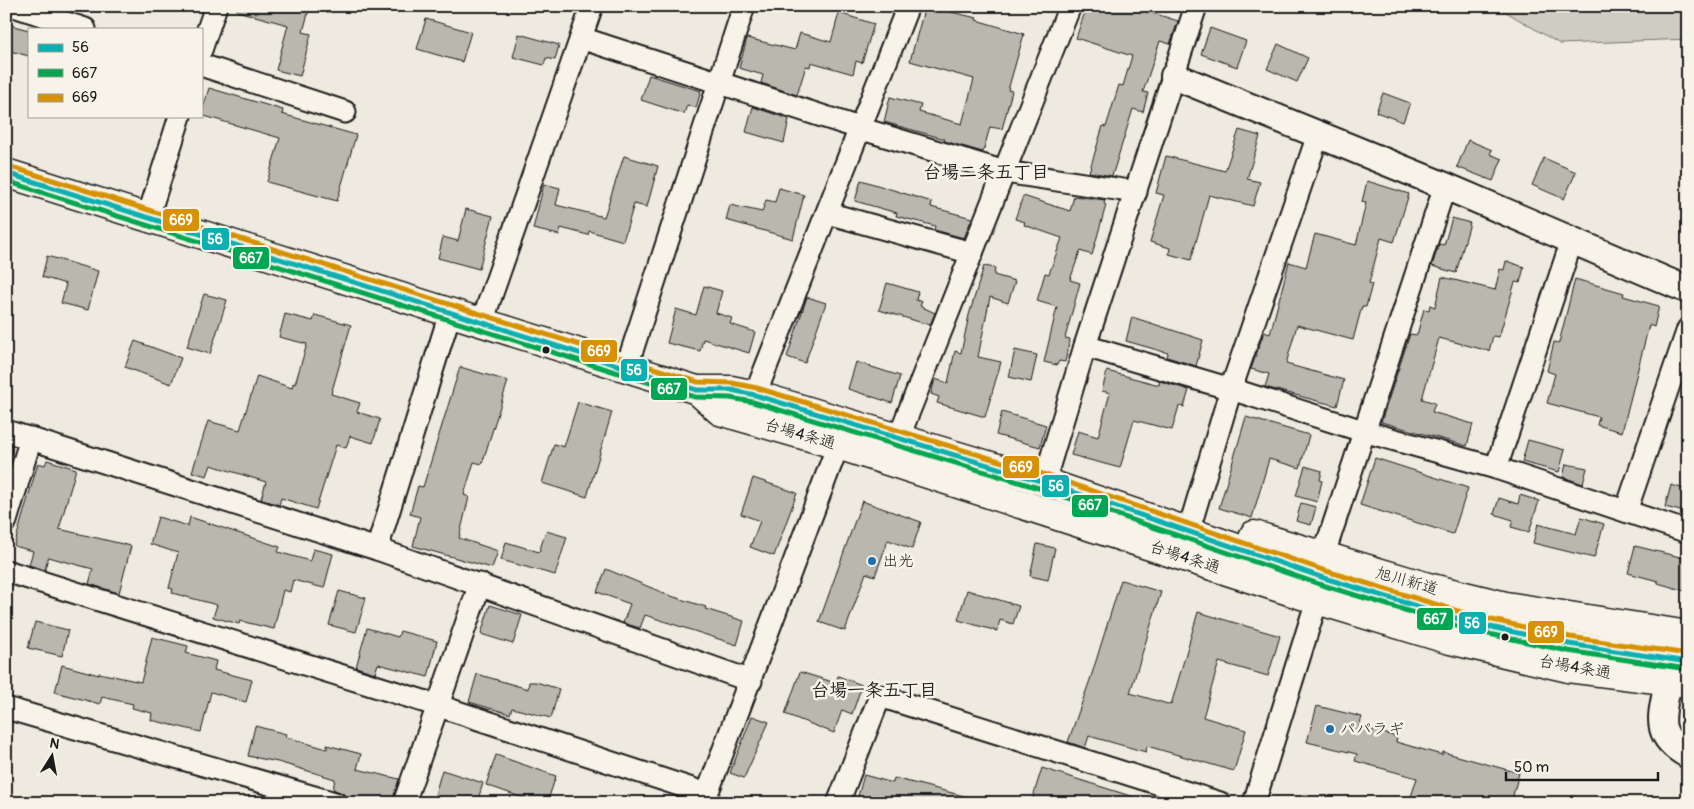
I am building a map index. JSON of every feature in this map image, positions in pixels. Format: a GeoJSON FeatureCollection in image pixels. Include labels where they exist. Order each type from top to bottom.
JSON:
{"type":"FeatureCollection","features":[{"type":"Feature","properties":{"kind":"highway","name":"台場4条通"},"geometry":{"type":"LineString","coordinates":[[6,173],[450,313],[627,366],[697,390],[731,390],[755,395],[898,440],[1044,482],[1320,578],[1450,640],[1568,668],[1681,675]]}},
{"type":"Feature","properties":{"kind":"highway","name":"台場4条通"},"geometry":{"type":"LineString","coordinates":[[697,390],[720,411],[1320,578]]}},
{"type":"Feature","properties":{"kind":"highway","name":"旭川新道"},"geometry":{"type":"LineString","coordinates":[[1044,482],[1193,516],[1320,578],[1428,588],[1506,606],[1687,635]]}},
{"type":"Feature","properties":{"kind":"highway"},"geometry":{"type":"LineString","coordinates":[[1681,675],[1687,635]]}},
{"type":"Feature","properties":{"kind":"street"},"geometry":{"type":"LineString","coordinates":[[14,6],[82,28]]}},
{"type":"Feature","properties":{"kind":"street"},"geometry":{"type":"LineString","coordinates":[[202,47],[216,6]]}},
{"type":"Feature","properties":{"kind":"street"},"geometry":{"type":"LineString","coordinates":[[482,322],[592,6]]}},
{"type":"Feature","properties":{"kind":"street"},"geometry":{"type":"LineString","coordinates":[[627,366],[744,6]]}},
{"type":"Feature","properties":{"kind":"street"},"geometry":{"type":"LineString","coordinates":[[755,395],[908,6]]}},
{"type":"Feature","properties":{"kind":"street"},"geometry":{"type":"LineString","coordinates":[[898,440],[1070,6]]}},
{"type":"Feature","properties":{"kind":"street"},"geometry":{"type":"LineString","coordinates":[[1044,482],[1085,346],[1196,6]]}},
{"type":"Feature","properties":{"kind":"street"},"geometry":{"type":"LineString","coordinates":[[581,38],[859,128],[1005,172],[1136,192]]}},
{"type":"Feature","properties":{"kind":"street"},"geometry":{"type":"LineString","coordinates":[[202,65],[345,112]]}},
{"type":"Feature","properties":{"kind":"street"},"geometry":{"type":"LineString","coordinates":[[1174,76],[1445,186],[1688,290]]}},
{"type":"Feature","properties":{"kind":"street"},"geometry":{"type":"LineString","coordinates":[[148,217],[179,118]]}},
{"type":"Feature","properties":{"kind":"street"},"geometry":{"type":"LineString","coordinates":[[1193,516],[1231,388],[1318,135]]}},
{"type":"Feature","properties":{"kind":"street"},"geometry":{"type":"LineString","coordinates":[[1254,803],[1363,432],[1445,186]]}},
{"type":"Feature","properties":{"kind":"street"},"geometry":{"type":"LineString","coordinates":[[827,213],[972,253]]}},
{"type":"Feature","properties":{"kind":"street"},"geometry":{"type":"LineString","coordinates":[[1496,468],[1572,240]]}},
{"type":"Feature","properties":{"kind":"street"},"geometry":{"type":"LineString","coordinates":[[377,549],[450,313]]}},
{"type":"Feature","properties":{"kind":"street"},"geometry":{"type":"LineString","coordinates":[[1626,511],[1688,329]]}},
{"type":"Feature","properties":{"kind":"street"},"geometry":{"type":"LineString","coordinates":[[1085,346],[1231,388],[1363,432],[1496,468],[1688,532]]}},
{"type":"Feature","properties":{"kind":"street"},"geometry":{"type":"LineString","coordinates":[[6,431],[377,549],[751,681]]}},
{"type":"Feature","properties":{"kind":"street"},"geometry":{"type":"LineString","coordinates":[[6,521],[31,438]]}},
{"type":"Feature","properties":{"kind":"street"},"geometry":{"type":"LineString","coordinates":[[6,571],[439,706],[707,794],[838,445]]}},
{"type":"Feature","properties":{"kind":"street"},"geometry":{"type":"LineString","coordinates":[[404,803],[480,584]]}},
{"type":"Feature","properties":{"kind":"street"},"geometry":{"type":"LineString","coordinates":[[1681,675],[1662,717],[1662,731],[1672,743],[1688,755]]}},
{"type":"Feature","properties":{"kind":"street"},"geometry":{"type":"LineString","coordinates":[[838,803],[880,696],[1220,803]]}},
{"type":"Feature","properties":{"kind":"street"},"geometry":{"type":"LineString","coordinates":[[6,708],[336,803]]}},
{"type":"Feature","properties":{"kind":"shaded area"},"geometry":{"type":"Polygon","coordinates":[[[1496,6],[1688,6],[1688,39],[1560,44],[1496,6]]]}},
{"type":"Feature","properties":{"kind":"building"},"geometry":{"type":"Polygon","coordinates":[[[238,6],[310,6],[303,32],[311,34],[300,76],[276,70],[288,25],[237,11],[238,6]]]}},
{"type":"Feature","properties":{"kind":"building"},"geometry":{"type":"Polygon","coordinates":[[[925,6],[977,18],[976,20],[1024,34],[1008,90],[1012,91],[1002,129],[990,127],[983,152],[884,122],[890,97],[921,105],[919,112],[962,124],[974,79],[910,61],[925,6]]]}},
{"type":"Feature","properties":{"kind":"building"},"geometry":{"type":"Polygon","coordinates":[[[1087,6],[1141,6],[1140,9],[1178,21],[1170,44],[1160,41],[1143,92],[1148,93],[1143,112],[1133,109],[1112,176],[1089,172],[1103,126],[1106,127],[1119,85],[1123,86],[1132,56],[1076,38],[1087,6]]]}},
{"type":"Feature","properties":{"kind":"building"},"geometry":{"type":"Polygon","coordinates":[[[839,13],[874,24],[862,63],[856,61],[853,74],[811,62],[810,67],[806,66],[797,95],[761,83],[763,75],[739,68],[747,38],[795,50],[800,33],[831,42],[839,13]]]}},
{"type":"Feature","properties":{"kind":"building"},"geometry":{"type":"Polygon","coordinates":[[[426,19],[471,32],[462,62],[417,49],[426,19]]]}},
{"type":"Feature","properties":{"kind":"building"},"geometry":{"type":"Polygon","coordinates":[[[6,24],[28,30],[28,56],[6,50],[6,24]]]}},
{"type":"Feature","properties":{"kind":"building"},"geometry":{"type":"Polygon","coordinates":[[[1210,28],[1246,41],[1237,67],[1201,54],[1210,28]]]}},
{"type":"Feature","properties":{"kind":"building"},"geometry":{"type":"Polygon","coordinates":[[[519,34],[559,45],[555,60],[546,58],[544,65],[513,57],[519,34]]]}},
{"type":"Feature","properties":{"kind":"building"},"geometry":{"type":"Polygon","coordinates":[[[1278,44],[1308,58],[1297,82],[1267,69],[1278,44]]]}},
{"type":"Feature","properties":{"kind":"building"},"geometry":{"type":"Polygon","coordinates":[[[649,75],[701,91],[696,108],[687,105],[684,114],[641,100],[649,75]]]}},
{"type":"Feature","properties":{"kind":"building"},"geometry":{"type":"Polygon","coordinates":[[[209,88],[283,110],[282,114],[356,135],[337,201],[267,182],[280,138],[202,115],[209,88]]]}},
{"type":"Feature","properties":{"kind":"building"},"geometry":{"type":"Polygon","coordinates":[[[1383,93],[1410,103],[1403,122],[1376,112],[1383,93]]]}},
{"type":"Feature","properties":{"kind":"building"},"geometry":{"type":"Polygon","coordinates":[[[753,107],[789,119],[784,143],[746,132],[753,107]]]}},
{"type":"Feature","properties":{"kind":"building"},"geometry":{"type":"Polygon","coordinates":[[[1239,130],[1260,136],[1247,179],[1260,182],[1253,206],[1209,195],[1191,260],[1169,254],[1170,248],[1150,242],[1164,195],[1156,193],[1166,156],[1225,171],[1239,130]]]}},
{"type":"Feature","properties":{"kind":"building"},"geometry":{"type":"Polygon","coordinates":[[[1468,140],[1492,150],[1490,154],[1502,159],[1493,181],[1457,167],[1468,140]]]}},
{"type":"Feature","properties":{"kind":"building"},"geometry":{"type":"Polygon","coordinates":[[[624,156],[658,166],[647,207],[634,204],[623,241],[589,231],[588,235],[561,228],[559,235],[533,229],[544,184],[560,188],[556,205],[604,217],[624,156]]]}},
{"type":"Feature","properties":{"kind":"building"},"geometry":{"type":"Polygon","coordinates":[[[1544,158],[1576,172],[1564,199],[1532,185],[1544,158]]]}},
{"type":"Feature","properties":{"kind":"building"},"geometry":{"type":"Polygon","coordinates":[[[861,180],[932,202],[931,207],[972,218],[964,238],[934,230],[935,226],[896,216],[897,213],[855,201],[861,180]]]}},
{"type":"Feature","properties":{"kind":"building"},"geometry":{"type":"Polygon","coordinates":[[[1367,181],[1409,194],[1394,242],[1381,238],[1369,283],[1372,284],[1366,307],[1362,306],[1353,340],[1297,325],[1286,364],[1344,380],[1337,406],[1265,387],[1269,374],[1251,369],[1264,332],[1270,334],[1289,262],[1306,267],[1315,234],[1356,245],[1366,203],[1362,202],[1367,181]]]}},
{"type":"Feature","properties":{"kind":"building"},"geometry":{"type":"Polygon","coordinates":[[[779,188],[804,195],[793,239],[726,220],[730,205],[762,212],[766,200],[775,202],[779,188]]]}},
{"type":"Feature","properties":{"kind":"building"},"geometry":{"type":"Polygon","coordinates":[[[1023,196],[1070,211],[1074,196],[1105,200],[1104,204],[1106,205],[1092,255],[1080,251],[1070,280],[1080,283],[1065,338],[1070,339],[1065,362],[1059,361],[1057,365],[1044,362],[1057,307],[1037,301],[1045,273],[1049,274],[1062,238],[1024,225],[1025,222],[1015,219],[1023,196]]]}},
{"type":"Feature","properties":{"kind":"building"},"geometry":{"type":"Polygon","coordinates":[[[466,209],[493,216],[479,269],[438,258],[443,237],[458,241],[466,209]]]}},
{"type":"Feature","properties":{"kind":"building"},"geometry":{"type":"Polygon","coordinates":[[[1452,218],[1470,223],[1456,273],[1432,266],[1439,244],[1444,245],[1452,218]]]}},
{"type":"Feature","properties":{"kind":"building"},"geometry":{"type":"Polygon","coordinates":[[[47,256],[98,271],[88,310],[61,303],[66,284],[42,277],[47,256]]]}},
{"type":"Feature","properties":{"kind":"building"},"geometry":{"type":"Polygon","coordinates":[[[1506,261],[1524,267],[1520,283],[1515,282],[1499,337],[1493,336],[1489,351],[1439,338],[1422,399],[1435,403],[1432,412],[1473,424],[1467,446],[1381,422],[1410,334],[1417,335],[1424,309],[1429,310],[1430,305],[1435,307],[1442,277],[1495,290],[1500,269],[1504,270],[1506,261]]]}},
{"type":"Feature","properties":{"kind":"building"},"geometry":{"type":"Polygon","coordinates":[[[984,266],[995,268],[994,275],[1015,281],[1008,303],[990,297],[978,357],[1001,362],[985,417],[937,403],[939,397],[931,394],[935,379],[948,383],[955,351],[961,353],[969,315],[984,266]]]}},
{"type":"Feature","properties":{"kind":"building"},"geometry":{"type":"Polygon","coordinates":[[[1575,279],[1624,293],[1623,296],[1659,306],[1654,327],[1649,325],[1622,432],[1597,425],[1599,417],[1547,403],[1555,374],[1547,371],[1554,342],[1559,343],[1575,279]]]}},
{"type":"Feature","properties":{"kind":"building"},"geometry":{"type":"Polygon","coordinates":[[[887,283],[918,292],[916,300],[922,302],[920,306],[935,313],[930,325],[879,310],[887,283]]]}},
{"type":"Feature","properties":{"kind":"building"},"geometry":{"type":"Polygon","coordinates":[[[704,286],[722,291],[716,313],[732,318],[730,324],[755,332],[749,353],[703,339],[700,351],[667,343],[676,309],[696,315],[704,286]]]}},
{"type":"Feature","properties":{"kind":"building"},"geometry":{"type":"Polygon","coordinates":[[[204,294],[227,300],[210,354],[187,347],[204,294]]]}},
{"type":"Feature","properties":{"kind":"building"},"geometry":{"type":"Polygon","coordinates":[[[807,297],[826,303],[805,363],[787,357],[807,297]]]}},
{"type":"Feature","properties":{"kind":"building"},"geometry":{"type":"Polygon","coordinates":[[[285,314],[313,321],[315,315],[351,325],[331,394],[360,403],[357,412],[380,419],[373,443],[350,436],[346,448],[336,445],[316,509],[281,498],[279,505],[261,499],[266,482],[211,465],[207,476],[192,472],[208,421],[240,430],[257,376],[292,388],[293,383],[295,384],[307,344],[279,337],[285,314]]]}},
{"type":"Feature","properties":{"kind":"building"},"geometry":{"type":"Polygon","coordinates":[[[1132,317],[1203,340],[1196,366],[1167,357],[1168,353],[1126,341],[1132,317]]]}},
{"type":"Feature","properties":{"kind":"building"},"geometry":{"type":"Polygon","coordinates":[[[135,341],[181,358],[171,384],[125,367],[135,341]]]}},
{"type":"Feature","properties":{"kind":"building"},"geometry":{"type":"Polygon","coordinates":[[[1015,350],[1037,355],[1031,382],[1009,377],[1015,350]]]}},
{"type":"Feature","properties":{"kind":"building"},"geometry":{"type":"Polygon","coordinates":[[[856,362],[900,376],[892,403],[848,389],[856,362]]]}},
{"type":"Feature","properties":{"kind":"building"},"geometry":{"type":"Polygon","coordinates":[[[460,367],[508,381],[482,464],[474,462],[464,495],[469,497],[459,538],[498,551],[492,568],[413,546],[420,517],[410,514],[418,486],[423,487],[460,367]]]}},
{"type":"Feature","properties":{"kind":"building"},"geometry":{"type":"Polygon","coordinates":[[[1107,371],[1159,385],[1160,381],[1189,390],[1184,407],[1179,406],[1172,430],[1134,420],[1120,468],[1071,455],[1078,431],[1098,437],[1110,393],[1102,391],[1107,371]]]}},
{"type":"Feature","properties":{"kind":"building"},"geometry":{"type":"Polygon","coordinates":[[[578,402],[612,412],[587,497],[542,483],[554,444],[564,447],[578,402]]]}},
{"type":"Feature","properties":{"kind":"building"},"geometry":{"type":"Polygon","coordinates":[[[1002,412],[1046,425],[1040,447],[996,435],[1002,412]]]}},
{"type":"Feature","properties":{"kind":"building"},"geometry":{"type":"Polygon","coordinates":[[[1246,417],[1309,435],[1300,468],[1269,459],[1252,518],[1219,508],[1246,417]]]}},
{"type":"Feature","properties":{"kind":"building"},"geometry":{"type":"Polygon","coordinates":[[[1528,440],[1565,450],[1559,472],[1522,462],[1528,440]]]}},
{"type":"Feature","properties":{"kind":"building"},"geometry":{"type":"Polygon","coordinates":[[[1375,458],[1468,488],[1453,534],[1360,505],[1375,458]]]}},
{"type":"Feature","properties":{"kind":"building"},"geometry":{"type":"Polygon","coordinates":[[[47,460],[76,469],[59,529],[131,546],[119,593],[89,584],[93,569],[48,557],[45,570],[29,565],[33,551],[14,546],[38,463],[45,465],[47,460]]]}},
{"type":"Feature","properties":{"kind":"building"},"geometry":{"type":"Polygon","coordinates":[[[1566,464],[1587,468],[1583,484],[1563,477],[1566,464]]]}},
{"type":"Feature","properties":{"kind":"building"},"geometry":{"type":"Polygon","coordinates":[[[1305,466],[1322,471],[1320,480],[1322,481],[1317,502],[1296,496],[1305,466]]]}},
{"type":"Feature","properties":{"kind":"building"},"geometry":{"type":"Polygon","coordinates":[[[753,478],[797,493],[774,556],[750,547],[760,521],[741,514],[753,478]]]}},
{"type":"Feature","properties":{"kind":"building"},"geometry":{"type":"Polygon","coordinates":[[[1671,485],[1688,490],[1688,513],[1665,507],[1671,485]]]}},
{"type":"Feature","properties":{"kind":"building"},"geometry":{"type":"Polygon","coordinates":[[[1520,495],[1539,501],[1529,532],[1511,527],[1513,520],[1494,514],[1499,498],[1518,504],[1520,495]]]}},
{"type":"Feature","properties":{"kind":"building"},"geometry":{"type":"Polygon","coordinates":[[[862,501],[921,522],[912,549],[888,540],[875,576],[866,573],[845,631],[819,622],[862,501]]]}},
{"type":"Feature","properties":{"kind":"building"},"geometry":{"type":"Polygon","coordinates":[[[1301,503],[1316,507],[1311,525],[1296,521],[1301,503]]]}},
{"type":"Feature","properties":{"kind":"building"},"geometry":{"type":"Polygon","coordinates":[[[158,517],[188,526],[190,517],[280,547],[278,552],[310,561],[313,549],[333,554],[324,588],[293,580],[290,592],[283,590],[274,629],[240,621],[239,624],[213,617],[217,605],[172,593],[173,589],[169,588],[178,553],[150,544],[158,517]]]}},
{"type":"Feature","properties":{"kind":"building"},"geometry":{"type":"Polygon","coordinates":[[[1581,517],[1604,524],[1594,558],[1533,543],[1538,524],[1576,534],[1581,517]]]}},
{"type":"Feature","properties":{"kind":"building"},"geometry":{"type":"Polygon","coordinates":[[[546,531],[567,537],[555,575],[501,560],[506,542],[539,552],[546,531]]]}},
{"type":"Feature","properties":{"kind":"building"},"geometry":{"type":"Polygon","coordinates":[[[1037,544],[1055,548],[1048,580],[1030,576],[1037,544]]]}},
{"type":"Feature","properties":{"kind":"building"},"geometry":{"type":"Polygon","coordinates":[[[1635,546],[1688,559],[1688,592],[1628,573],[1635,546]]]}},
{"type":"Feature","properties":{"kind":"building"},"geometry":{"type":"Polygon","coordinates":[[[606,569],[671,596],[706,607],[705,609],[744,621],[737,645],[645,615],[640,628],[623,623],[630,604],[597,592],[606,569]]]}},
{"type":"Feature","properties":{"kind":"building"},"geometry":{"type":"Polygon","coordinates":[[[1121,580],[1161,592],[1130,693],[1171,705],[1198,612],[1280,636],[1268,676],[1219,662],[1203,717],[1246,730],[1234,771],[1147,746],[1146,752],[1089,736],[1085,748],[1068,742],[1091,677],[1121,580]]]}},
{"type":"Feature","properties":{"kind":"building"},"geometry":{"type":"Polygon","coordinates":[[[967,590],[1019,606],[1013,624],[1000,620],[997,631],[958,620],[967,590]]]}},
{"type":"Feature","properties":{"kind":"building"},"geometry":{"type":"Polygon","coordinates":[[[339,591],[366,598],[356,632],[329,625],[339,591]]]}},
{"type":"Feature","properties":{"kind":"building"},"geometry":{"type":"Polygon","coordinates":[[[490,605],[522,615],[513,644],[481,634],[490,605]]]}},
{"type":"Feature","properties":{"kind":"building"},"geometry":{"type":"Polygon","coordinates":[[[35,622],[68,630],[62,656],[28,648],[35,622]]]}},
{"type":"Feature","properties":{"kind":"building"},"geometry":{"type":"Polygon","coordinates":[[[367,628],[398,637],[400,631],[437,641],[428,677],[378,664],[375,673],[356,667],[367,628]]]}},
{"type":"Feature","properties":{"kind":"building"},"geometry":{"type":"Polygon","coordinates":[[[152,637],[188,646],[186,653],[216,661],[214,670],[252,680],[246,702],[211,692],[201,732],[151,720],[152,713],[132,708],[133,704],[102,697],[100,704],[55,692],[62,665],[99,675],[99,673],[141,682],[152,637]]]}},
{"type":"Feature","properties":{"kind":"building"},"geometry":{"type":"Polygon","coordinates":[[[800,672],[836,683],[838,676],[862,685],[852,714],[842,710],[834,733],[785,714],[800,672]]]}},
{"type":"Feature","properties":{"kind":"building"},"geometry":{"type":"Polygon","coordinates":[[[477,674],[528,689],[529,682],[536,682],[559,689],[551,718],[512,708],[510,714],[469,702],[477,674]]]}},
{"type":"Feature","properties":{"kind":"building"},"geometry":{"type":"Polygon","coordinates":[[[1317,706],[1362,717],[1359,726],[1397,737],[1396,742],[1442,755],[1443,752],[1519,773],[1511,803],[1409,803],[1417,778],[1355,761],[1357,754],[1307,742],[1317,706]]]}},
{"type":"Feature","properties":{"kind":"building"},"geometry":{"type":"Polygon","coordinates":[[[752,716],[769,722],[744,778],[730,773],[752,716]]]}},
{"type":"Feature","properties":{"kind":"building"},"geometry":{"type":"Polygon","coordinates":[[[255,726],[286,734],[285,737],[327,749],[327,745],[361,754],[357,769],[399,779],[392,803],[362,803],[346,799],[344,794],[333,789],[335,779],[278,762],[248,756],[255,726]]]}},
{"type":"Feature","properties":{"kind":"building"},"geometry":{"type":"Polygon","coordinates":[[[496,755],[556,776],[547,803],[538,803],[486,785],[496,755]]]}},
{"type":"Feature","properties":{"kind":"building"},"geometry":{"type":"Polygon","coordinates":[[[1042,768],[1140,799],[1139,803],[1031,803],[1042,768]]]}},
{"type":"Feature","properties":{"kind":"building"},"geometry":{"type":"Polygon","coordinates":[[[442,770],[483,783],[477,803],[449,803],[434,798],[442,770]]]}},
{"type":"Feature","properties":{"kind":"building"},"geometry":{"type":"Polygon","coordinates":[[[864,775],[893,783],[894,778],[968,797],[967,803],[866,803],[857,800],[864,775]]]}},
{"type":"Feature","properties":{"kind":"transit line","name":"669"},"geometry":{"type":"LineString","coordinates":[[8,166],[698,382],[732,383],[757,388],[1046,475],[1323,570],[1474,616],[1570,637],[1688,654]]}},
{"type":"Feature","properties":{"kind":"transit line","name":"56"},"geometry":{"type":"LineString","coordinates":[[6,173],[697,390],[731,390],[755,395],[1044,482],[1321,577],[1472,623],[1569,644],[1688,662]]}},
{"type":"Feature","properties":{"kind":"transit line","name":"667"},"geometry":{"type":"LineString","coordinates":[[6,181],[695,397],[730,398],[753,402],[1042,489],[1319,584],[1470,630],[1568,651],[1687,669]]}},
{"type":"Feature","properties":{"kind":"place","name":"出光"},"geometry":{"type":"Point","coordinates":[872,561]}},
{"type":"Feature","properties":{"kind":"place","name":"パパラギ"},"geometry":{"type":"Point","coordinates":[1330,729]}},
{"type":"Feature","properties":{"kind":"district","name":"台場二条五丁目"},"geometry":{"type":"Point","coordinates":[986,172]}},
{"type":"Feature","properties":{"kind":"district","name":"台場一条五丁目"},"geometry":{"type":"Point","coordinates":[874,690]}}]}
